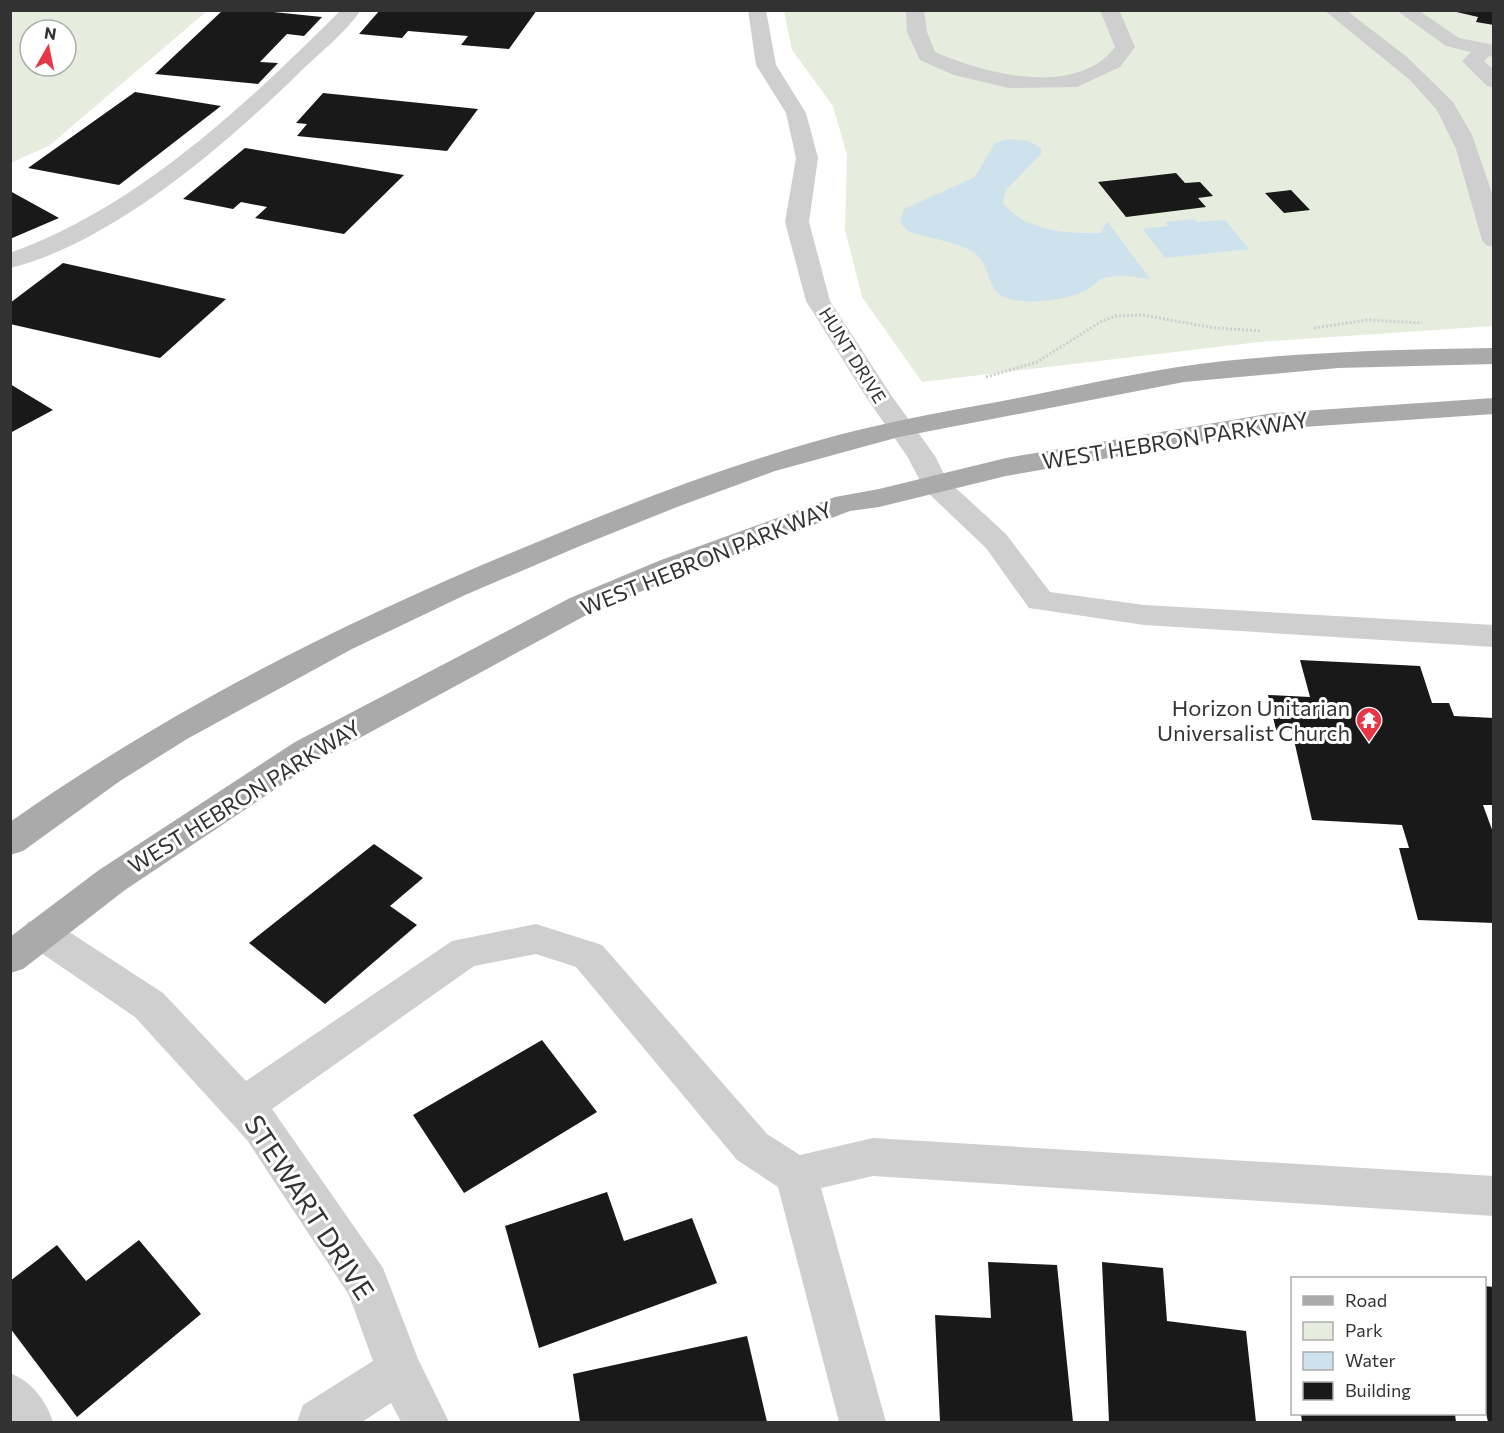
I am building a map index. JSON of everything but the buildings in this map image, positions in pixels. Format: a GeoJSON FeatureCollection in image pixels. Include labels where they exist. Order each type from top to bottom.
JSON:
{"type":"FeatureCollection","features":[{"type":"Feature","properties":{"kind":"main road"},"geometry":{"type":"LineString","coordinates":[[10,841],[121,763],[234,698],[462,584],[673,497],[836,444],[900,429],[1182,375],[1279,364],[1494,356]]}},
{"type":"Feature","properties":{"kind":"main road","name":"WEST HEBRON PARKWAY"},"geometry":{"type":"LineString","coordinates":[[26,946],[181,832],[307,751],[581,605],[672,567],[845,503],[879,498],[1006,467],[1274,421],[1494,406]]}},
{"type":"Feature","properties":{"kind":"street"},"geometry":{"type":"LineString","coordinates":[[10,261],[56,244],[123,206],[225,129],[276,85],[352,10]]}},
{"type":"Feature","properties":{"kind":"street","name":"HUNT DRIVE"},"geometry":{"type":"LineString","coordinates":[[758,10],[757,21],[766,65],[796,113],[807,159],[796,222],[818,301],[900,429],[921,456],[935,484]]}},
{"type":"Feature","properties":{"kind":"street"},"geometry":{"type":"LineString","coordinates":[[915,10],[916,32],[927,56],[961,71],[1009,82],[1077,81],[1113,63],[1125,46],[1109,10]]}},
{"type":"Feature","properties":{"kind":"street"},"geometry":{"type":"LineString","coordinates":[[1334,10],[1436,94],[1455,121],[1494,240]]}},
{"type":"Feature","properties":{"kind":"street"},"geometry":{"type":"LineString","coordinates":[[1405,10],[1453,42],[1489,50]]}},
{"type":"Feature","properties":{"kind":"street"},"geometry":{"type":"LineString","coordinates":[[1489,50],[1472,62],[1494,82]]}},
{"type":"Feature","properties":{"kind":"street"},"geometry":{"type":"LineString","coordinates":[[935,484],[996,541],[1040,601],[1144,615],[1494,636]]}},
{"type":"Feature","properties":{"kind":"street"},"geometry":{"type":"LineString","coordinates":[[243,1106],[465,952],[536,939],[589,956],[752,1147],[796,1175],[862,1422]]}},
{"type":"Feature","properties":{"kind":"street","name":"STEWART DRIVE"},"geometry":{"type":"LineString","coordinates":[[26,946],[149,1005],[262,1127],[367,1283],[400,1371],[425,1422]]}},
{"type":"Feature","properties":{"kind":"street"},"geometry":{"type":"LineString","coordinates":[[796,1175],[873,1157],[1494,1196]]}},
{"type":"Feature","properties":{"kind":"street"},"geometry":{"type":"LineString","coordinates":[[320,1422],[400,1371]]}},
{"type":"Feature","properties":{"kind":"street"},"geometry":{"type":"LineString","coordinates":[[10,1396],[30,1422]]}},
{"type":"Feature","properties":{"kind":"green space"},"geometry":{"type":"Polygon","coordinates":[[[11,10],[207,11],[50,145],[11,163],[11,10]]]}},
{"type":"Feature","properties":{"kind":"green space"},"geometry":{"type":"Polygon","coordinates":[[[784,11],[1493,11],[1493,326],[1259,342],[922,382],[862,297],[845,230],[847,155],[833,106],[792,50],[784,11]]]}},
{"type":"Feature","properties":{"kind":"water"},"geometry":{"type":"Polygon","coordinates":[[[1009,139],[1029,141],[1041,148],[1041,154],[1006,190],[1003,203],[1012,212],[1035,225],[1075,233],[1101,233],[1107,221],[1150,279],[1127,276],[1110,277],[1101,279],[1078,294],[1054,300],[1009,299],[995,290],[983,262],[977,255],[964,247],[908,231],[900,222],[904,209],[975,177],[995,143],[1009,139]]]}},
{"type":"Feature","properties":{"kind":"water"},"geometry":{"type":"Polygon","coordinates":[[[1194,219],[1197,222],[1225,220],[1249,249],[1165,258],[1143,229],[1168,226],[1165,222],[1194,219]]]}},
{"type":"Feature","properties":{"kind":"place","name":"Horizon Unitarian Universalist Church"},"geometry":{"type":"Point","coordinates":[1369,743]}}]}
